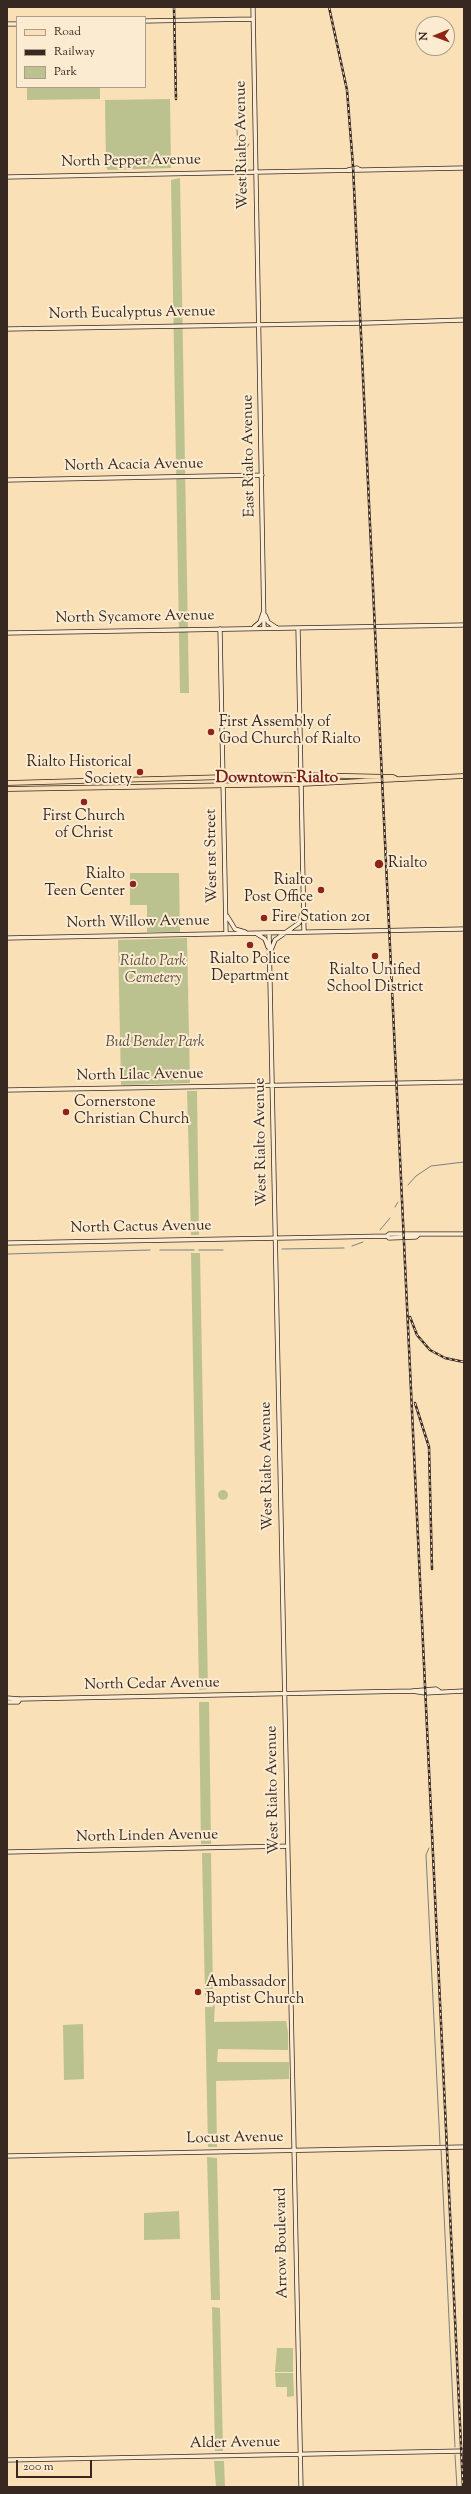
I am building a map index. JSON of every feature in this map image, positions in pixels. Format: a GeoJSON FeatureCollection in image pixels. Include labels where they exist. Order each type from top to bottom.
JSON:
{"type":"FeatureCollection","features":[{"type":"Feature","properties":{"kind":"main road"},"geometry":{"type":"LineString","coordinates":[[7,782],[300,775],[397,778]]}},
{"type":"Feature","properties":{"kind":"main road"},"geometry":{"type":"LineString","coordinates":[[7,789],[300,784],[368,782],[397,778],[464,776]]}},
{"type":"Feature","properties":{"kind":"street","name":"West Rialto Avenue"},"geometry":{"type":"LineString","coordinates":[[253,7],[257,283]]}},
{"type":"Feature","properties":{"kind":"street"},"geometry":{"type":"LineString","coordinates":[[146,22],[253,19]]}},
{"type":"Feature","properties":{"kind":"street","name":"North Pepper Avenue"},"geometry":{"type":"LineString","coordinates":[[7,177],[348,170],[357,168],[360,170],[464,168]]}},
{"type":"Feature","properties":{"kind":"street","name":"East Rialto Avenue"},"geometry":{"type":"LineString","coordinates":[[257,283],[264,628]]}},
{"type":"Feature","properties":{"kind":"street","name":"North Eucalyptus Avenue"},"geometry":{"type":"LineString","coordinates":[[7,329],[464,320]]}},
{"type":"Feature","properties":{"kind":"street","name":"North Acacia Avenue"},"geometry":{"type":"LineString","coordinates":[[7,480],[262,475]]}},
{"type":"Feature","properties":{"kind":"street"},"geometry":{"type":"LineString","coordinates":[[253,628],[260,622],[264,606]]}},
{"type":"Feature","properties":{"kind":"street"},"geometry":{"type":"LineString","coordinates":[[264,606],[266,618],[278,628]]}},
{"type":"Feature","properties":{"kind":"street","name":"North Sycamore Avenue"},"geometry":{"type":"LineString","coordinates":[[7,633],[464,624]]}},
{"type":"Feature","properties":{"kind":"street"},"geometry":{"type":"LineString","coordinates":[[298,628],[304,932]]}},
{"type":"Feature","properties":{"kind":"street","name":"West 1st Street"},"geometry":{"type":"LineString","coordinates":[[220,629],[226,934]]}},
{"type":"Feature","properties":{"kind":"street"},"geometry":{"type":"LineString","coordinates":[[270,953],[275,940],[299,924],[303,910]]}},
{"type":"Feature","properties":{"kind":"street"},"geometry":{"type":"LineString","coordinates":[[226,914],[234,929],[249,933]]}},
{"type":"Feature","properties":{"kind":"street","name":"North Willow Avenue"},"geometry":{"type":"LineString","coordinates":[[7,938],[464,929]]}},
{"type":"Feature","properties":{"kind":"street"},"geometry":{"type":"LineString","coordinates":[[256,933],[265,939],[270,953]]}},
{"type":"Feature","properties":{"kind":"street","name":"West Rialto Avenue"},"geometry":{"type":"LineString","coordinates":[[269,933],[290,1998]]}},
{"type":"Feature","properties":{"kind":"street","name":"North Lilac Avenue"},"geometry":{"type":"LineString","coordinates":[[7,1090],[464,1082]]}},
{"type":"Feature","properties":{"kind":"street","name":"North Cactus Avenue"},"geometry":{"type":"LineString","coordinates":[[7,1243],[387,1236],[403,1233],[418,1235],[464,1234]]}},
{"type":"Feature","properties":{"kind":"street","name":"North Cedar Avenue"},"geometry":{"type":"LineString","coordinates":[[7,1698],[284,1694],[412,1691],[436,1689],[439,1691],[464,1690]]}},
{"type":"Feature","properties":{"kind":"street","name":"North Cedar Avenue"},"geometry":{"type":"LineString","coordinates":[[7,1702],[18,1702],[20,1699]]}},
{"type":"Feature","properties":{"kind":"street","name":"North Linden Avenue"},"geometry":{"type":"LineString","coordinates":[[7,1852],[287,1846]]}},
{"type":"Feature","properties":{"kind":"street","name":"Arrow Boulevard"},"geometry":{"type":"LineString","coordinates":[[290,1998],[301,2487]]}},
{"type":"Feature","properties":{"kind":"street","name":"Locust Avenue"},"geometry":{"type":"LineString","coordinates":[[7,2156],[464,2147]]}},
{"type":"Feature","properties":{"kind":"street","name":"Alder Avenue"},"geometry":{"type":"LineString","coordinates":[[7,2460],[464,2451]]}},
{"type":"Feature","properties":{"kind":"green space"},"geometry":{"type":"Polygon","coordinates":[[[27,88],[100,88],[100,99],[27,100],[27,88]]]}},
{"type":"Feature","properties":{"kind":"green space"},"geometry":{"type":"Polygon","coordinates":[[[170,99],[171,168],[108,170],[106,167],[105,100],[170,99]]]}},
{"type":"Feature","properties":{"kind":"green space"},"geometry":{"type":"Polygon","coordinates":[[[180,178],[189,693],[180,693],[171,180],[180,178]]]}},
{"type":"Feature","properties":{"kind":"green space"},"geometry":{"type":"Polygon","coordinates":[[[130,873],[179,873],[180,932],[147,932],[147,905],[130,905],[130,873]]]}},
{"type":"Feature","properties":{"kind":"green space"},"geometry":{"type":"Polygon","coordinates":[[[187,938],[190,1083],[121,1085],[118,940],[187,938]]]}},
{"type":"Feature","properties":{"kind":"green space"},"geometry":{"type":"Polygon","coordinates":[[[187,1091],[197,1091],[199,1235],[191,1235],[187,1091]]]}},
{"type":"Feature","properties":{"kind":"green space"},"geometry":{"type":"Polygon","coordinates":[[[191,1253],[200,1253],[208,1689],[199,1690],[191,1253]]]}},
{"type":"Feature","properties":{"kind":"green space"},"geometry":{"type":"Polygon","coordinates":[[[221,1490],[225,1490],[228,1495],[225,1500],[221,1500],[218,1497],[218,1493],[221,1490]]]}},
{"type":"Feature","properties":{"kind":"green space"},"geometry":{"type":"Polygon","coordinates":[[[199,1702],[209,1702],[211,1844],[201,1844],[199,1702]]]}},
{"type":"Feature","properties":{"kind":"green space"},"geometry":{"type":"Polygon","coordinates":[[[202,1853],[211,1853],[213,1997],[205,1996],[202,1853]]]}},
{"type":"Feature","properties":{"kind":"green space"},"geometry":{"type":"Polygon","coordinates":[[[215,2004],[214,2022],[286,2021],[288,2032],[288,2050],[218,2049],[217,2062],[289,2062],[289,2079],[216,2081],[217,2147],[208,2147],[205,2007],[212,2007],[215,2004]]]}},
{"type":"Feature","properties":{"kind":"green space"},"geometry":{"type":"Polygon","coordinates":[[[83,2024],[84,2079],[64,2080],[63,2025],[83,2024]]]}},
{"type":"Feature","properties":{"kind":"green space"},"geometry":{"type":"Polygon","coordinates":[[[207,2157],[217,2158],[220,2300],[211,2300],[207,2157]]]}},
{"type":"Feature","properties":{"kind":"green space"},"geometry":{"type":"Polygon","coordinates":[[[179,2211],[180,2239],[144,2240],[144,2213],[179,2211]]]}},
{"type":"Feature","properties":{"kind":"green space"},"geometry":{"type":"Polygon","coordinates":[[[212,2307],[220,2308],[223,2451],[215,2451],[212,2307]]]}},
{"type":"Feature","properties":{"kind":"green space"},"geometry":{"type":"Polygon","coordinates":[[[277,2348],[293,2348],[293,2372],[275,2372],[277,2348]]]}},
{"type":"Feature","properties":{"kind":"green space"},"geometry":{"type":"Polygon","coordinates":[[[275,2373],[293,2373],[294,2396],[287,2397],[287,2387],[276,2387],[275,2373]]]}},
{"type":"Feature","properties":{"kind":"green space"},"geometry":{"type":"Polygon","coordinates":[[[214,2461],[224,2461],[225,2487],[216,2487],[214,2461]]]}},
{"type":"Feature","properties":{"kind":"waterway"},"geometry":{"type":"LineString","coordinates":[[237,130],[238,145],[247,147],[249,144]]}},
{"type":"Feature","properties":{"kind":"waterway"},"geometry":{"type":"LineString","coordinates":[[408,1185],[416,1176],[431,1166],[464,1162]]}},
{"type":"Feature","properties":{"kind":"waterway"},"geometry":{"type":"LineString","coordinates":[[395,1207],[398,1202]]}},
{"type":"Feature","properties":{"kind":"waterway"},"geometry":{"type":"LineString","coordinates":[[380,1230],[390,1218]]}},
{"type":"Feature","properties":{"kind":"waterway"},"geometry":{"type":"LineString","coordinates":[[352,1246],[363,1242]]}},
{"type":"Feature","properties":{"kind":"waterway"},"geometry":{"type":"LineString","coordinates":[[282,1249],[344,1248]]}},
{"type":"Feature","properties":{"kind":"waterway"},"geometry":{"type":"LineString","coordinates":[[7,1254],[150,1250]]}},
{"type":"Feature","properties":{"kind":"waterway"},"geometry":{"type":"LineString","coordinates":[[160,1250],[194,1250]]}},
{"type":"Feature","properties":{"kind":"waterway"},"geometry":{"type":"LineString","coordinates":[[199,1250],[223,1250]]}},
{"type":"Feature","properties":{"kind":"waterway"},"geometry":{"type":"LineString","coordinates":[[429,1848],[426,1855],[440,2145]]}},
{"type":"Feature","properties":{"kind":"waterway"},"geometry":{"type":"LineString","coordinates":[[441,2149],[455,2447]]}},
{"type":"Feature","properties":{"kind":"waterway"},"geometry":{"type":"LineString","coordinates":[[455,2455],[457,2487]]}},
{"type":"Feature","properties":{"kind":"railway"},"geometry":{"type":"LineString","coordinates":[[174,7],[176,99]]}},
{"type":"Feature","properties":{"kind":"railway"},"geometry":{"type":"LineString","coordinates":[[329,7],[347,90],[353,166],[463,2487]]}},
{"type":"Feature","properties":{"kind":"railway"},"geometry":{"type":"LineString","coordinates":[[410,1317],[417,1335],[430,1350],[445,1358],[464,1362]]}},
{"type":"Feature","properties":{"kind":"railway"},"geometry":{"type":"LineString","coordinates":[[415,1403],[429,1447],[432,1569]]}},
{"type":"Feature","properties":{"kind":"place","name":"First Assembly of God Church of Rialto"},"geometry":{"type":"Point","coordinates":[211,732]}},
{"type":"Feature","properties":{"kind":"place","name":"Rialto Historical Society"},"geometry":{"type":"Point","coordinates":[140,772]}},
{"type":"Feature","properties":{"kind":"place","name":"First Church of Christ"},"geometry":{"type":"Point","coordinates":[84,802]}},
{"type":"Feature","properties":{"kind":"place","name":"Rialto"},"geometry":{"type":"Point","coordinates":[379,864]}},
{"type":"Feature","properties":{"kind":"place","name":"Rialto Teen Center"},"geometry":{"type":"Point","coordinates":[133,884]}},
{"type":"Feature","properties":{"kind":"place","name":"Rialto Post Office"},"geometry":{"type":"Point","coordinates":[321,890]}},
{"type":"Feature","properties":{"kind":"place","name":"Fire Station 201"},"geometry":{"type":"Point","coordinates":[264,918]}},
{"type":"Feature","properties":{"kind":"place","name":"Rialto Police Department"},"geometry":{"type":"Point","coordinates":[250,945]}},
{"type":"Feature","properties":{"kind":"place","name":"Rialto Unified School District"},"geometry":{"type":"Point","coordinates":[375,956]}},
{"type":"Feature","properties":{"kind":"place","name":"Cornerstone Christian Church"},"geometry":{"type":"Point","coordinates":[66,1112]}},
{"type":"Feature","properties":{"kind":"place","name":"Ambassador Baptist Church"},"geometry":{"type":"Point","coordinates":[198,1992]}},
{"type":"Feature","properties":{"kind":"district","name":"Downtown Rialto"},"geometry":{"type":"Point","coordinates":[277,779]}},
{"type":"Feature","properties":{"kind":"park label","name":"Rialto Park Cemetery"},"geometry":{"type":"Point","coordinates":[153,970]}},
{"type":"Feature","properties":{"kind":"park label","name":"Bud Bender Park"},"geometry":{"type":"Point","coordinates":[155,1043]}}]}
